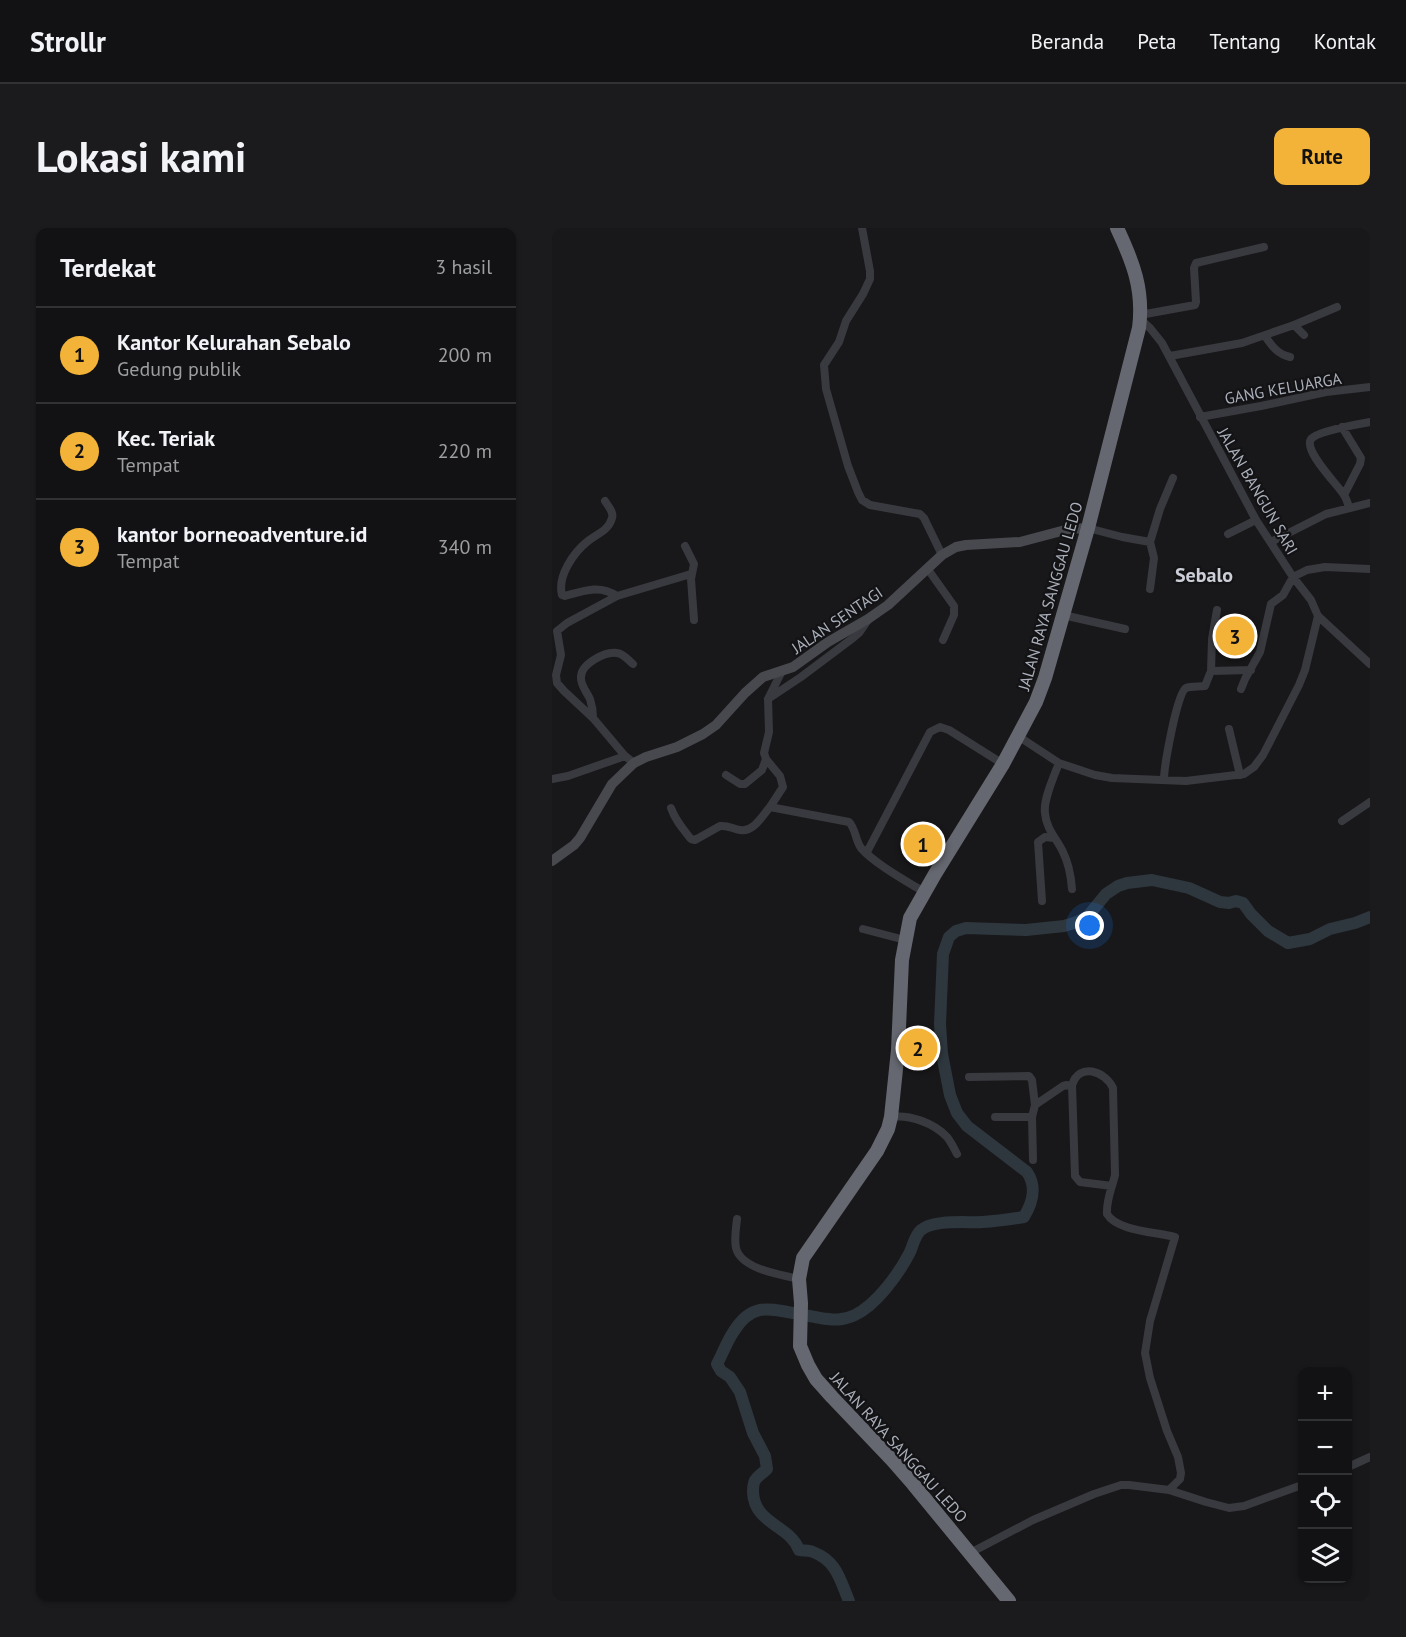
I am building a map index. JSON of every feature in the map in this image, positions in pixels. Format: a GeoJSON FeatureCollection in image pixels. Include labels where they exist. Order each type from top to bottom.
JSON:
{"type":"FeatureCollection","features":[{"type":"Feature","properties":{"kind":"highway","name":"JALAN RAYA SANGGAU LEDO"},"geometry":{"type":"LineString","coordinates":[[1009,1601],[892,1460],[820,1384],[802,1352],[799,1279],[803,1258],[877,1151],[888,1129],[898,1050],[902,960],[910,918],[1003,764],[1038,698],[1088,528],[1137,337],[1141,302],[1137,280],[1117,228]]}},
{"type":"Feature","properties":{"kind":"main road","name":"JALAN SENTAGI"},"geometry":{"type":"LineString","coordinates":[[552,861],[580,838],[612,784],[630,760],[677,747],[703,734],[716,725],[763,677],[799,663],[828,642],[868,619],[888,605],[942,555],[956,547],[966,545],[1020,542],[1070,529],[1088,528]]}},
{"type":"Feature","properties":{"kind":"street"},"geometry":{"type":"LineString","coordinates":[[862,228],[870,271],[869,282],[846,321],[840,342],[824,365],[826,393],[860,497],[870,505],[920,514],[942,555]]}},
{"type":"Feature","properties":{"kind":"street"},"geometry":{"type":"LineString","coordinates":[[1140,317],[1195,305],[1194,268],[1196,263],[1264,247]]}},
{"type":"Feature","properties":{"kind":"street"},"geometry":{"type":"LineString","coordinates":[[1170,356],[1242,343],[1337,307]]}},
{"type":"Feature","properties":{"kind":"street","name":"JALAN BANGUN SARI"},"geometry":{"type":"LineString","coordinates":[[1140,317],[1170,356],[1256,520],[1293,577],[1311,600],[1318,616],[1370,664]]}},
{"type":"Feature","properties":{"kind":"street"},"geometry":{"type":"LineString","coordinates":[[1294,325],[1304,335]]}},
{"type":"Feature","properties":{"kind":"street"},"geometry":{"type":"LineString","coordinates":[[1265,336],[1276,351],[1290,357]]}},
{"type":"Feature","properties":{"kind":"street","name":"GANG KELUARGA"},"geometry":{"type":"LineString","coordinates":[[1200,417],[1326,392],[1370,387]]}},
{"type":"Feature","properties":{"kind":"street"},"geometry":{"type":"LineString","coordinates":[[1349,508],[1344,495],[1321,467],[1310,443],[1316,436],[1342,427],[1370,422]]}},
{"type":"Feature","properties":{"kind":"street"},"geometry":{"type":"LineString","coordinates":[[1342,427],[1361,458],[1344,495]]}},
{"type":"Feature","properties":{"kind":"street"},"geometry":{"type":"LineString","coordinates":[[1149,588],[1154,558],[1150,542],[1173,478]]}},
{"type":"Feature","properties":{"kind":"street"},"geometry":{"type":"LineString","coordinates":[[1271,542],[1326,514],[1366,504],[1370,494]]}},
{"type":"Feature","properties":{"kind":"street"},"geometry":{"type":"LineString","coordinates":[[605,501],[612,512],[611,520],[605,529],[583,545],[574,555],[562,581],[561,591],[565,596],[590,589],[608,591],[617,596]]}},
{"type":"Feature","properties":{"kind":"street"},"geometry":{"type":"LineString","coordinates":[[1228,534],[1256,520]]}},
{"type":"Feature","properties":{"kind":"street"},"geometry":{"type":"LineString","coordinates":[[1088,528],[1150,542]]}},
{"type":"Feature","properties":{"kind":"street"},"geometry":{"type":"LineString","coordinates":[[685,546],[694,567],[692,574],[694,620]]}},
{"type":"Feature","properties":{"kind":"street"},"geometry":{"type":"LineString","coordinates":[[927,568],[954,606],[954,615],[943,640]]}},
{"type":"Feature","properties":{"kind":"street"},"geometry":{"type":"LineString","coordinates":[[1241,689],[1261,650],[1271,603],[1283,595],[1293,577],[1316,568],[1370,569]]}},
{"type":"Feature","properties":{"kind":"street"},"geometry":{"type":"LineString","coordinates":[[552,778],[630,760],[594,717],[556,681],[556,671],[561,656],[555,641],[557,631],[617,596],[692,574]]}},
{"type":"Feature","properties":{"kind":"street"},"geometry":{"type":"LineString","coordinates":[[1287,587],[1301,588]]}},
{"type":"Feature","properties":{"kind":"street"},"geometry":{"type":"LineString","coordinates":[[1164,780],[1169,744],[1182,692],[1187,688],[1205,686],[1212,671],[1212,639],[1217,610]]}},
{"type":"Feature","properties":{"kind":"street"},"geometry":{"type":"LineString","coordinates":[[1063,615],[1125,629]]}},
{"type":"Feature","properties":{"kind":"street"},"geometry":{"type":"LineString","coordinates":[[1018,736],[1059,763],[1112,778],[1186,781],[1240,775],[1248,772],[1258,763],[1270,743],[1299,685],[1305,670],[1318,616]]}},
{"type":"Feature","properties":{"kind":"street"},"geometry":{"type":"LineString","coordinates":[[768,699],[853,638],[868,619]]}},
{"type":"Feature","properties":{"kind":"street"},"geometry":{"type":"LineString","coordinates":[[594,717],[590,700],[581,680],[584,670],[600,657],[617,653],[633,664]]}},
{"type":"Feature","properties":{"kind":"street"},"geometry":{"type":"LineString","coordinates":[[1212,671],[1251,670]]}},
{"type":"Feature","properties":{"kind":"street"},"geometry":{"type":"LineString","coordinates":[[670,808],[691,839],[695,840],[720,826],[725,825],[742,831],[749,829],[770,807],[783,787],[780,776],[766,759],[764,749],[770,723],[768,699],[782,671]]}},
{"type":"Feature","properties":{"kind":"street"},"geometry":{"type":"LineString","coordinates":[[867,852],[933,730],[942,727],[949,730],[1003,764]]}},
{"type":"Feature","properties":{"kind":"street"},"geometry":{"type":"LineString","coordinates":[[1229,729],[1240,775]]}},
{"type":"Feature","properties":{"kind":"street"},"geometry":{"type":"LineString","coordinates":[[726,775],[740,784],[746,784],[762,770],[766,759]]}},
{"type":"Feature","properties":{"kind":"street"},"geometry":{"type":"LineString","coordinates":[[1059,763],[1044,808],[1048,826],[1068,863],[1072,889]]}},
{"type":"Feature","properties":{"kind":"street"},"geometry":{"type":"LineString","coordinates":[[1342,821],[1370,802]]}},
{"type":"Feature","properties":{"kind":"street"},"geometry":{"type":"LineString","coordinates":[[770,807],[849,822],[856,832],[859,845],[890,870],[924,892]]}},
{"type":"Feature","properties":{"kind":"street"},"geometry":{"type":"LineString","coordinates":[[1042,901],[1038,842],[1045,837],[1054,838]]}},
{"type":"Feature","properties":{"kind":"street"},"geometry":{"type":"LineString","coordinates":[[862,929],[905,940]]}},
{"type":"Feature","properties":{"kind":"street"},"geometry":{"type":"LineString","coordinates":[[1112,1186],[1080,1182],[1076,1178],[1072,1087],[1075,1077],[1086,1071],[1099,1074],[1113,1086],[1115,1175],[1107,1210],[1112,1220],[1125,1226],[1175,1238],[1150,1321],[1145,1353],[1153,1386],[1178,1457],[1181,1473],[1180,1479],[1169,1490]]}},
{"type":"Feature","properties":{"kind":"street"},"geometry":{"type":"LineString","coordinates":[[969,1077],[1029,1077],[1032,1080],[1035,1105],[1032,1117],[1033,1160]]}},
{"type":"Feature","properties":{"kind":"street"},"geometry":{"type":"LineString","coordinates":[[1035,1105],[1063,1086],[1072,1087]]}},
{"type":"Feature","properties":{"kind":"street"},"geometry":{"type":"LineString","coordinates":[[891,1117],[906,1116],[927,1124],[947,1137],[957,1154]]}},
{"type":"Feature","properties":{"kind":"street"},"geometry":{"type":"LineString","coordinates":[[995,1117],[1032,1117]]}},
{"type":"Feature","properties":{"kind":"street"},"geometry":{"type":"LineString","coordinates":[[736,1219],[736,1247],[746,1262],[756,1268],[799,1279]]}},
{"type":"Feature","properties":{"kind":"street"},"geometry":{"type":"LineString","coordinates":[[1352,1465],[1370,1457]]}},
{"type":"Feature","properties":{"kind":"street"},"geometry":{"type":"LineString","coordinates":[[970,1553],[1033,1520],[1115,1487],[1129,1485],[1169,1490],[1215,1505],[1234,1508],[1298,1486]]}},
{"type":"Feature","properties":{"kind":"waterway"},"geometry":{"type":"LineString","coordinates":[[849,1601],[833,1566],[811,1551],[799,1550],[789,1535],[759,1511],[755,1503],[753,1487],[755,1480],[767,1469],[765,1456],[753,1433],[740,1392],[717,1364],[740,1322],[753,1312],[767,1309],[838,1320],[851,1317],[863,1310],[893,1280],[909,1254],[917,1235],[927,1227],[951,1222],[983,1222],[1024,1217],[1032,1200],[1033,1189],[1027,1172],[967,1126],[957,1113],[950,1095],[942,1054],[940,1024],[943,954],[949,937],[956,931],[966,928],[1026,930],[1064,926],[1088,916],[1106,894],[1118,886],[1152,880],[1189,888],[1220,902],[1243,903],[1268,931],[1288,943],[1310,939],[1330,929],[1370,917]]}},
{"type":"Feature","properties":{"kind":"place","name":"kantor borneoadventure.id"},"geometry":{"type":"Point","coordinates":[1235,636]}},
{"type":"Feature","properties":{"kind":"place","name":"Kantor Kelurahan Sebalo"},"geometry":{"type":"Point","coordinates":[923,844]}},
{"type":"Feature","properties":{"kind":"place","name":"Kec. Teriak"},"geometry":{"type":"Point","coordinates":[918,1048]}},
{"type":"Feature","properties":{"kind":"district","name":"Sebalo"},"geometry":{"type":"Point","coordinates":[1204,575]}}]}
